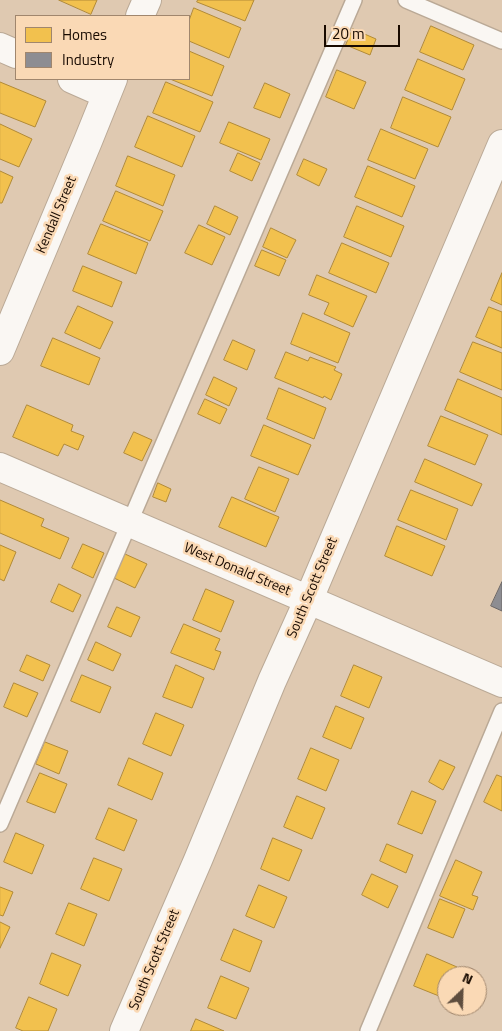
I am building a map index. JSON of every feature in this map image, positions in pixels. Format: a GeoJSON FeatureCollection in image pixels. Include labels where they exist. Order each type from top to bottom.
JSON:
{"type":"FeatureCollection","features":[{"type":"Feature","properties":{"kind":"street"},"geometry":{"type":"LineString","coordinates":[[140,15],[147,0]]}},
{"type":"Feature","properties":{"kind":"street"},"geometry":{"type":"LineString","coordinates":[[0,47],[15,54]]}},
{"type":"Feature","properties":{"kind":"street"},"geometry":{"type":"LineString","coordinates":[[77,80],[110,86]]}},
{"type":"Feature","properties":{"kind":"street","name":"Kendall Street"},"geometry":{"type":"LineString","coordinates":[[0,351],[110,86]]}},
{"type":"Feature","properties":{"kind":"street","name":"South Scott Street"},"geometry":{"type":"LineString","coordinates":[[124,1031],[502,144]]}},
{"type":"Feature","properties":{"kind":"street","name":"West Donald Street"},"geometry":{"type":"LineString","coordinates":[[0,467],[502,683]]}},
{"type":"Feature","properties":{"kind":"lane"},"geometry":{"type":"LineString","coordinates":[[0,824],[354,0]]}},
{"type":"Feature","properties":{"kind":"lane"},"geometry":{"type":"LineString","coordinates":[[406,0],[502,41]]}},
{"type":"Feature","properties":{"kind":"lane"},"geometry":{"type":"LineString","coordinates":[[368,1031],[502,711]]}},
{"type":"Feature","properties":{"kind":"building: Homes"},"geometry":{"type":"Polygon","coordinates":[[[59,0],[97,0],[91,14],[59,0]]]}},
{"type":"Feature","properties":{"kind":"building: Homes"},"geometry":{"type":"Polygon","coordinates":[[[198,0],[254,0],[245,21],[197,2],[198,0]]]}},
{"type":"Feature","properties":{"kind":"building: Homes"},"geometry":{"type":"Polygon","coordinates":[[[194,8],[241,28],[229,58],[190,41],[190,18],[194,8]]]}},
{"type":"Feature","properties":{"kind":"building: Homes"},"geometry":{"type":"Polygon","coordinates":[[[431,26],[474,45],[463,70],[420,52],[431,26]]]}},
{"type":"Feature","properties":{"kind":"building: Homes"},"geometry":{"type":"Polygon","coordinates":[[[353,29],[376,39],[370,55],[346,45],[353,29]]]}},
{"type":"Feature","properties":{"kind":"building: Homes"},"geometry":{"type":"Polygon","coordinates":[[[190,51],[224,66],[212,96],[172,80],[190,80],[190,51]]]}},
{"type":"Feature","properties":{"kind":"building: Homes"},"geometry":{"type":"Polygon","coordinates":[[[418,59],[465,79],[452,110],[405,90],[418,59]]]}},
{"type":"Feature","properties":{"kind":"building: Homes"},"geometry":{"type":"Polygon","coordinates":[[[337,70],[366,82],[354,109],[326,97],[337,70]]]}},
{"type":"Feature","properties":{"kind":"building: Homes"},"geometry":{"type":"Polygon","coordinates":[[[0,82],[46,101],[35,127],[0,113],[0,82]]]}},
{"type":"Feature","properties":{"kind":"building: Homes"},"geometry":{"type":"Polygon","coordinates":[[[166,82],[213,102],[200,132],[153,113],[166,82]]]}},
{"type":"Feature","properties":{"kind":"building: Homes"},"geometry":{"type":"Polygon","coordinates":[[[265,83],[290,94],[280,118],[254,108],[265,83]]]}},
{"type":"Feature","properties":{"kind":"building: Homes"},"geometry":{"type":"Polygon","coordinates":[[[403,97],[451,117],[438,147],[391,128],[403,97]]]}},
{"type":"Feature","properties":{"kind":"building: Homes"},"geometry":{"type":"Polygon","coordinates":[[[148,116],[195,136],[182,167],[135,147],[148,116]]]}},
{"type":"Feature","properties":{"kind":"building: Homes"},"geometry":{"type":"Polygon","coordinates":[[[229,122],[270,139],[261,160],[220,143],[229,122]]]}},
{"type":"Feature","properties":{"kind":"building: Homes"},"geometry":{"type":"Polygon","coordinates":[[[0,124],[32,139],[19,167],[0,159],[0,124]]]}},
{"type":"Feature","properties":{"kind":"building: Homes"},"geometry":{"type":"Polygon","coordinates":[[[381,129],[428,149],[415,179],[368,160],[381,129]]]}},
{"type":"Feature","properties":{"kind":"building: Homes"},"geometry":{"type":"Polygon","coordinates":[[[238,153],[260,163],[252,181],[230,171],[238,153]]]}},
{"type":"Feature","properties":{"kind":"building: Homes"},"geometry":{"type":"Polygon","coordinates":[[[128,156],[175,175],[163,206],[116,186],[128,156]]]}},
{"type":"Feature","properties":{"kind":"building: Homes"},"geometry":{"type":"Polygon","coordinates":[[[304,159],[327,169],[319,186],[297,175],[304,159]]]}},
{"type":"Feature","properties":{"kind":"building: Homes"},"geometry":{"type":"Polygon","coordinates":[[[368,166],[415,186],[402,217],[355,197],[368,166]]]}},
{"type":"Feature","properties":{"kind":"building: Homes"},"geometry":{"type":"Polygon","coordinates":[[[0,171],[13,177],[2,203],[0,203],[0,171]]]}},
{"type":"Feature","properties":{"kind":"building: Homes"},"geometry":{"type":"Polygon","coordinates":[[[116,191],[163,211],[150,241],[103,221],[116,191]]]}},
{"type":"Feature","properties":{"kind":"building: Homes"},"geometry":{"type":"Polygon","coordinates":[[[215,206],[238,217],[230,235],[207,224],[215,206]]]}},
{"type":"Feature","properties":{"kind":"building: Homes"},"geometry":{"type":"Polygon","coordinates":[[[357,206],[404,226],[391,257],[344,237],[357,206]]]}},
{"type":"Feature","properties":{"kind":"building: Homes"},"geometry":{"type":"Polygon","coordinates":[[[101,224],[148,243],[136,274],[88,254],[101,224]]]}},
{"type":"Feature","properties":{"kind":"building: Homes"},"geometry":{"type":"Polygon","coordinates":[[[199,225],[225,237],[212,265],[185,253],[199,225]]]}},
{"type":"Feature","properties":{"kind":"building: Homes"},"geometry":{"type":"Polygon","coordinates":[[[271,228],[296,240],[287,258],[263,247],[271,228]]]}},
{"type":"Feature","properties":{"kind":"building: Homes"},"geometry":{"type":"Polygon","coordinates":[[[342,243],[389,263],[376,293],[329,273],[342,243]]]}},
{"type":"Feature","properties":{"kind":"building: Homes"},"geometry":{"type":"Polygon","coordinates":[[[262,250],[286,260],[279,276],[255,266],[262,250]]]}},
{"type":"Feature","properties":{"kind":"building: Homes"},"geometry":{"type":"Polygon","coordinates":[[[83,266],[122,282],[112,307],[73,291],[83,266]]]}},
{"type":"Feature","properties":{"kind":"building: Homes"},"geometry":{"type":"Polygon","coordinates":[[[502,273],[502,305],[491,300],[502,273]]]}},
{"type":"Feature","properties":{"kind":"building: Homes"},"geometry":{"type":"Polygon","coordinates":[[[317,275],[367,296],[353,327],[324,314],[329,303],[309,295],[317,275]]]}},
{"type":"Feature","properties":{"kind":"building: Homes"},"geometry":{"type":"Polygon","coordinates":[[[78,306],[113,322],[100,349],[65,333],[78,306]]]}},
{"type":"Feature","properties":{"kind":"building: Homes"},"geometry":{"type":"Polygon","coordinates":[[[489,307],[502,312],[502,348],[476,337],[489,307]]]}},
{"type":"Feature","properties":{"kind":"building: Homes"},"geometry":{"type":"Polygon","coordinates":[[[303,313],[350,333],[338,363],[291,344],[303,313]]]}},
{"type":"Feature","properties":{"kind":"building: Homes"},"geometry":{"type":"Polygon","coordinates":[[[53,338],[100,358],[89,385],[41,366],[53,338]]]}},
{"type":"Feature","properties":{"kind":"building: Homes"},"geometry":{"type":"Polygon","coordinates":[[[233,340],[255,350],[247,370],[224,360],[233,340]]]}},
{"type":"Feature","properties":{"kind":"building: Homes"},"geometry":{"type":"Polygon","coordinates":[[[473,342],[502,353],[502,390],[460,372],[473,342]]]}},
{"type":"Feature","properties":{"kind":"building: Homes"},"geometry":{"type":"Polygon","coordinates":[[[286,352],[308,361],[310,357],[336,367],[334,370],[342,374],[331,400],[275,378],[286,352]]]}},
{"type":"Feature","properties":{"kind":"building: Homes"},"geometry":{"type":"Polygon","coordinates":[[[214,377],[237,388],[229,406],[206,395],[214,377]]]}},
{"type":"Feature","properties":{"kind":"building: Homes"},"geometry":{"type":"Polygon","coordinates":[[[458,379],[502,398],[502,435],[445,410],[458,379]]]}},
{"type":"Feature","properties":{"kind":"building: Homes"},"geometry":{"type":"Polygon","coordinates":[[[279,388],[326,408],[314,439],[267,419],[279,388]]]}},
{"type":"Feature","properties":{"kind":"building: Homes"},"geometry":{"type":"Polygon","coordinates":[[[205,399],[227,409],[220,424],[198,414],[205,399]]]}},
{"type":"Feature","properties":{"kind":"building: Homes"},"geometry":{"type":"Polygon","coordinates":[[[27,405],[73,425],[71,431],[84,436],[78,450],[64,444],[58,456],[13,437],[27,405]]]}},
{"type":"Feature","properties":{"kind":"building: Homes"},"geometry":{"type":"Polygon","coordinates":[[[441,416],[488,435],[475,465],[428,446],[441,416]]]}},
{"type":"Feature","properties":{"kind":"building: Homes"},"geometry":{"type":"Polygon","coordinates":[[[264,425],[311,445],[298,475],[251,456],[264,425]]]}},
{"type":"Feature","properties":{"kind":"building: Homes"},"geometry":{"type":"Polygon","coordinates":[[[134,432],[152,440],[142,461],[124,453],[134,432]]]}},
{"type":"Feature","properties":{"kind":"building: Homes"},"geometry":{"type":"Polygon","coordinates":[[[425,459],[482,484],[472,506],[415,482],[425,459]]]}},
{"type":"Feature","properties":{"kind":"building: Homes"},"geometry":{"type":"Polygon","coordinates":[[[259,467],[289,479],[275,512],[245,499],[259,467]]]}},
{"type":"Feature","properties":{"kind":"building: Homes"},"geometry":{"type":"Polygon","coordinates":[[[158,483],[171,489],[166,502],[153,497],[158,483]]]}},
{"type":"Feature","properties":{"kind":"building: Homes"},"geometry":{"type":"Polygon","coordinates":[[[411,490],[458,509],[446,540],[398,520],[411,490]]]}},
{"type":"Feature","properties":{"kind":"building: Homes"},"geometry":{"type":"Polygon","coordinates":[[[232,497],[279,517],[266,547],[219,527],[232,497]]]}},
{"type":"Feature","properties":{"kind":"building: Homes"},"geometry":{"type":"Polygon","coordinates":[[[0,500],[44,519],[41,526],[69,538],[60,559],[0,533],[0,500]]]}},
{"type":"Feature","properties":{"kind":"building: Homes"},"geometry":{"type":"Polygon","coordinates":[[[397,526],[445,546],[432,576],[385,556],[397,526]]]}},
{"type":"Feature","properties":{"kind":"building: Homes"},"geometry":{"type":"Polygon","coordinates":[[[83,544],[104,553],[93,578],[72,568],[83,544]]]}},
{"type":"Feature","properties":{"kind":"building: Homes"},"geometry":{"type":"Polygon","coordinates":[[[0,545],[16,552],[4,581],[0,579],[0,545]]]}},
{"type":"Feature","properties":{"kind":"building: Homes"},"geometry":{"type":"Polygon","coordinates":[[[125,554],[147,564],[135,588],[114,578],[125,554]]]}},
{"type":"Feature","properties":{"kind":"building: Homes"},"geometry":{"type":"Polygon","coordinates":[[[59,584],[81,595],[73,612],[51,602],[59,584]]]}},
{"type":"Feature","properties":{"kind":"building: Homes"},"geometry":{"type":"Polygon","coordinates":[[[206,589],[234,601],[221,632],[193,620],[206,589]]]}},
{"type":"Feature","properties":{"kind":"building: Homes"},"geometry":{"type":"Polygon","coordinates":[[[117,607],[140,617],[131,637],[108,627],[117,607]]]}},
{"type":"Feature","properties":{"kind":"building: Homes"},"geometry":{"type":"Polygon","coordinates":[[[184,624],[220,639],[215,650],[221,652],[214,670],[171,653],[184,624]]]}},
{"type":"Feature","properties":{"kind":"building: Homes"},"geometry":{"type":"Polygon","coordinates":[[[96,642],[121,654],[113,671],[88,660],[96,642]]]}},
{"type":"Feature","properties":{"kind":"building: Homes"},"geometry":{"type":"Polygon","coordinates":[[[27,655],[50,665],[43,681],[20,671],[27,655]]]}},
{"type":"Feature","properties":{"kind":"building: Homes"},"geometry":{"type":"Polygon","coordinates":[[[176,665],[204,678],[192,708],[163,697],[176,665]]]}},
{"type":"Feature","properties":{"kind":"building: Homes"},"geometry":{"type":"Polygon","coordinates":[[[354,665],[382,677],[369,708],[341,696],[354,665]]]}},
{"type":"Feature","properties":{"kind":"building: Homes"},"geometry":{"type":"Polygon","coordinates":[[[82,675],[111,687],[100,713],[71,701],[82,675]]]}},
{"type":"Feature","properties":{"kind":"building: Homes"},"geometry":{"type":"Polygon","coordinates":[[[14,683],[38,693],[27,717],[4,707],[14,683]]]}},
{"type":"Feature","properties":{"kind":"building: Homes"},"geometry":{"type":"Polygon","coordinates":[[[336,706],[364,718],[351,749],[323,737],[336,706]]]}},
{"type":"Feature","properties":{"kind":"building: Homes"},"geometry":{"type":"Polygon","coordinates":[[[156,713],[184,725],[171,756],[143,744],[156,713]]]}},
{"type":"Feature","properties":{"kind":"building: Homes"},"geometry":{"type":"Polygon","coordinates":[[[45,742],[68,751],[59,774],[36,764],[45,742]]]}},
{"type":"Feature","properties":{"kind":"building: Homes"},"geometry":{"type":"Polygon","coordinates":[[[311,748],[339,760],[326,791],[298,779],[311,748]]]}},
{"type":"Feature","properties":{"kind":"building: Homes"},"geometry":{"type":"Polygon","coordinates":[[[129,758],[163,773],[152,800],[118,785],[129,758]]]}},
{"type":"Feature","properties":{"kind":"building: Homes"},"geometry":{"type":"Polygon","coordinates":[[[440,760],[455,767],[443,790],[429,782],[440,760]]]}},
{"type":"Feature","properties":{"kind":"building: Homes"},"geometry":{"type":"Polygon","coordinates":[[[40,773],[67,784],[55,813],[27,802],[40,773]]]}},
{"type":"Feature","properties":{"kind":"building: Homes"},"geometry":{"type":"Polygon","coordinates":[[[497,775],[502,777],[502,811],[484,802],[497,775]]]}},
{"type":"Feature","properties":{"kind":"building: Homes"},"geometry":{"type":"Polygon","coordinates":[[[412,791],[436,801],[422,834],[398,824],[412,791]]]}},
{"type":"Feature","properties":{"kind":"building: Homes"},"geometry":{"type":"Polygon","coordinates":[[[297,796],[325,808],[312,839],[284,827],[297,796]]]}},
{"type":"Feature","properties":{"kind":"building: Homes"},"geometry":{"type":"Polygon","coordinates":[[[109,808],[137,820],[124,851],[96,839],[109,808]]]}},
{"type":"Feature","properties":{"kind":"building: Homes"},"geometry":{"type":"Polygon","coordinates":[[[16,833],[44,845],[32,874],[4,862],[16,833]]]}},
{"type":"Feature","properties":{"kind":"building: Homes"},"geometry":{"type":"Polygon","coordinates":[[[273,838],[302,850],[289,881],[261,869],[273,838]]]}},
{"type":"Feature","properties":{"kind":"building: Homes"},"geometry":{"type":"Polygon","coordinates":[[[387,844],[413,855],[406,873],[380,861],[387,844]]]}},
{"type":"Feature","properties":{"kind":"building: Homes"},"geometry":{"type":"Polygon","coordinates":[[[94,858],[122,869],[109,901],[81,889],[94,858]]]}},
{"type":"Feature","properties":{"kind":"building: Homes"},"geometry":{"type":"Polygon","coordinates":[[[456,860],[482,872],[472,895],[478,897],[473,910],[440,896],[456,860]]]}},
{"type":"Feature","properties":{"kind":"building: Homes"},"geometry":{"type":"Polygon","coordinates":[[[372,874],[398,886],[388,908],[362,895],[372,874]]]}},
{"type":"Feature","properties":{"kind":"building: Homes"},"geometry":{"type":"Polygon","coordinates":[[[259,885],[287,897],[274,928],[246,916],[259,885]]]}},
{"type":"Feature","properties":{"kind":"building: Homes"},"geometry":{"type":"Polygon","coordinates":[[[0,887],[13,892],[3,916],[0,915],[0,887]]]}},
{"type":"Feature","properties":{"kind":"building: Homes"},"geometry":{"type":"Polygon","coordinates":[[[440,899],[465,909],[453,938],[428,928],[440,899]]]}},
{"type":"Feature","properties":{"kind":"building: Homes"},"geometry":{"type":"Polygon","coordinates":[[[69,903],[97,914],[84,946],[56,934],[69,903]]]}},
{"type":"Feature","properties":{"kind":"building: Homes"},"geometry":{"type":"Polygon","coordinates":[[[0,922],[10,927],[0,948],[0,922]]]}},
{"type":"Feature","properties":{"kind":"building: Homes"},"geometry":{"type":"Polygon","coordinates":[[[234,929],[262,941],[250,972],[221,960],[234,929]]]}},
{"type":"Feature","properties":{"kind":"building: Homes"},"geometry":{"type":"Polygon","coordinates":[[[52,953],[81,965],[68,996],[40,984],[52,953]]]}},
{"type":"Feature","properties":{"kind":"building: Homes"},"geometry":{"type":"Polygon","coordinates":[[[427,954],[455,966],[437,966],[437,995],[414,986],[427,954]]]}},
{"type":"Feature","properties":{"kind":"building: Homes"},"geometry":{"type":"Polygon","coordinates":[[[221,976],[249,988],[236,1019],[208,1008],[221,976]]]}},
{"type":"Feature","properties":{"kind":"building: Homes"},"geometry":{"type":"Polygon","coordinates":[[[29,997],[57,1009],[48,1031],[23,1031],[16,1028],[29,997]]]}},
{"type":"Feature","properties":{"kind":"building: Homes"},"geometry":{"type":"Polygon","coordinates":[[[196,1019],[224,1031],[191,1031],[196,1019]]]}},
{"type":"Feature","properties":{"kind":"building: Industry"},"geometry":{"type":"Polygon","coordinates":[[[502,582],[502,611],[491,606],[502,582]]]}}]}
